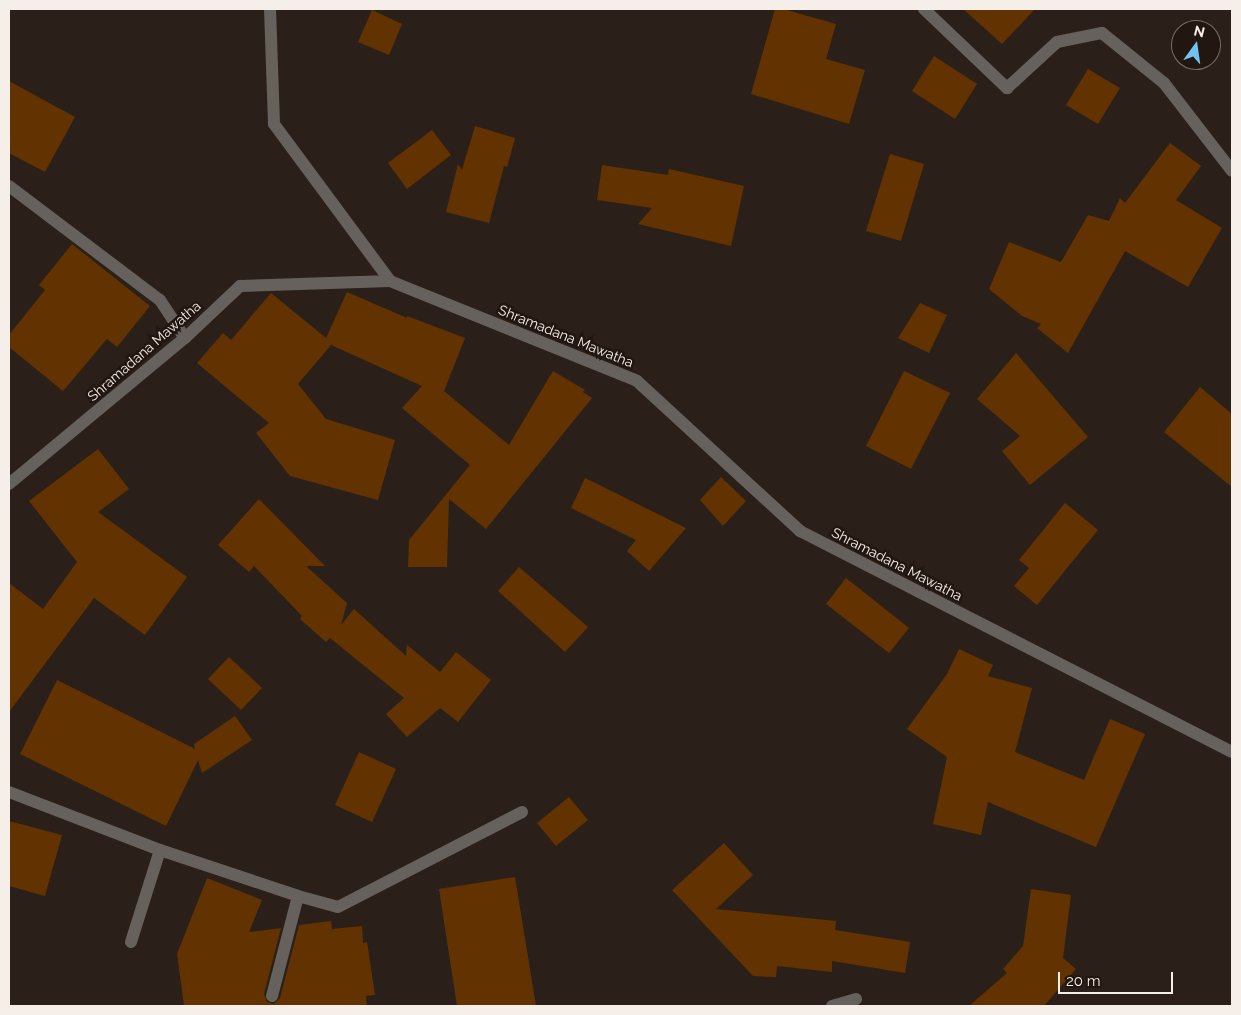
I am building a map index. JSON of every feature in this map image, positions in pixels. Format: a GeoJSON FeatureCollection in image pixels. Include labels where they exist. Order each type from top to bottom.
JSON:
{"type":"FeatureCollection","features":[{"type":"Feature","properties":{"kind":"street"},"geometry":{"type":"LineString","coordinates":[[270,9],[274,124],[390,281]]}},
{"type":"Feature","properties":{"kind":"street"},"geometry":{"type":"LineString","coordinates":[[924,9],[1007,88],[1058,42],[1102,33],[1164,83],[1232,171]]}},
{"type":"Feature","properties":{"kind":"street"},"geometry":{"type":"LineString","coordinates":[[9,186],[160,300],[185,338]]}},
{"type":"Feature","properties":{"kind":"street","name":"Shramadana Mawatha"},"geometry":{"type":"LineString","coordinates":[[9,484],[185,338],[240,286],[390,281],[637,381],[800,531],[1232,752]]}},
{"type":"Feature","properties":{"kind":"street"},"geometry":{"type":"LineString","coordinates":[[9,792],[160,850],[298,896],[338,907],[522,812]]}},
{"type":"Feature","properties":{"kind":"street"},"geometry":{"type":"LineString","coordinates":[[131,942],[160,850]]}},
{"type":"Feature","properties":{"kind":"street"},"geometry":{"type":"LineString","coordinates":[[272,996],[298,896]]}},
{"type":"Feature","properties":{"kind":"street"},"geometry":{"type":"LineString","coordinates":[[832,1006],[856,999]]}},
{"type":"Feature","properties":{"kind":"building"},"geometry":{"type":"Polygon","coordinates":[[[775,9],[783,9],[836,24],[826,59],[865,70],[849,124],[751,94],[775,9]]]}},
{"type":"Feature","properties":{"kind":"building"},"geometry":{"type":"Polygon","coordinates":[[[963,9],[1035,9],[1002,44],[963,9]]]}},
{"type":"Feature","properties":{"kind":"building"},"geometry":{"type":"Polygon","coordinates":[[[372,10],[402,24],[389,55],[358,42],[372,10]]]}},
{"type":"Feature","properties":{"kind":"building"},"geometry":{"type":"Polygon","coordinates":[[[934,56],[977,84],[955,119],[912,91],[934,56]]]}},
{"type":"Feature","properties":{"kind":"building"},"geometry":{"type":"Polygon","coordinates":[[[1088,69],[1120,88],[1098,124],[1066,105],[1088,69]]]}},
{"type":"Feature","properties":{"kind":"building"},"geometry":{"type":"Polygon","coordinates":[[[9,81],[75,117],[45,172],[9,153],[9,81]]]}},
{"type":"Feature","properties":{"kind":"building"},"geometry":{"type":"Polygon","coordinates":[[[475,126],[515,138],[507,167],[504,166],[489,223],[446,212],[458,164],[462,170],[475,126]]]}},
{"type":"Feature","properties":{"kind":"building"},"geometry":{"type":"Polygon","coordinates":[[[432,130],[451,155],[407,189],[388,163],[432,130]]]}},
{"type":"Feature","properties":{"kind":"building"},"geometry":{"type":"Polygon","coordinates":[[[1170,143],[1201,166],[1176,200],[1222,228],[1188,287],[1125,251],[1068,353],[1037,328],[1041,324],[1022,316],[989,289],[1009,242],[1061,262],[1088,215],[1109,221],[1120,198],[1125,203],[1170,143]]]}},
{"type":"Feature","properties":{"kind":"building"},"geometry":{"type":"Polygon","coordinates":[[[890,154],[924,164],[901,241],[866,231],[890,154]]]}},
{"type":"Feature","properties":{"kind":"building"},"geometry":{"type":"Polygon","coordinates":[[[602,165],[668,175],[669,169],[744,186],[731,246],[638,224],[652,208],[597,200],[602,165]]]}},
{"type":"Feature","properties":{"kind":"building"},"geometry":{"type":"Polygon","coordinates":[[[72,244],[150,306],[117,347],[107,339],[63,391],[9,347],[9,335],[45,290],[39,285],[72,244]]]}},
{"type":"Feature","properties":{"kind":"building"},"geometry":{"type":"Polygon","coordinates":[[[347,292],[407,318],[407,316],[465,338],[444,391],[509,445],[553,371],[585,390],[583,392],[592,398],[486,529],[449,499],[447,567],[408,567],[409,540],[470,465],[402,408],[422,386],[331,345],[298,384],[326,419],[395,440],[378,500],[290,476],[256,433],[269,423],[197,363],[223,333],[231,340],[271,293],[326,338],[347,292]]]}},
{"type":"Feature","properties":{"kind":"building"},"geometry":{"type":"Polygon","coordinates":[[[920,303],[947,315],[929,353],[898,338],[920,303]]]}},
{"type":"Feature","properties":{"kind":"building"},"geometry":{"type":"Polygon","coordinates":[[[1016,353],[1088,437],[1030,485],[1002,451],[1020,436],[977,399],[1016,353]]]}},
{"type":"Feature","properties":{"kind":"building"},"geometry":{"type":"Polygon","coordinates":[[[904,371],[950,393],[911,469],[866,446],[904,371]]]}},
{"type":"Feature","properties":{"kind":"building"},"geometry":{"type":"Polygon","coordinates":[[[1200,387],[1232,414],[1232,487],[1164,432],[1200,387]]]}},
{"type":"Feature","properties":{"kind":"building"},"geometry":{"type":"Polygon","coordinates":[[[98,449],[129,489],[98,512],[187,577],[145,635],[94,598],[9,712],[9,583],[43,609],[77,562],[29,501],[98,449]]]}},
{"type":"Feature","properties":{"kind":"building"},"geometry":{"type":"Polygon","coordinates":[[[721,477],[746,501],[723,526],[700,500],[721,477]]]}},
{"type":"Feature","properties":{"kind":"building"},"geometry":{"type":"Polygon","coordinates":[[[585,478],[686,528],[649,571],[627,551],[636,540],[571,508],[585,478]]]}},
{"type":"Feature","properties":{"kind":"building"},"geometry":{"type":"Polygon","coordinates":[[[259,499],[325,566],[306,566],[347,603],[341,625],[354,609],[406,656],[407,645],[440,672],[456,652],[491,680],[458,722],[440,708],[407,737],[386,714],[404,698],[330,638],[326,642],[300,619],[302,616],[254,566],[249,572],[218,545],[259,499]]]}},
{"type":"Feature","properties":{"kind":"building"},"geometry":{"type":"Polygon","coordinates":[[[1065,503],[1098,530],[1037,605],[1014,586],[1029,568],[1019,560],[1065,503]]]}},
{"type":"Feature","properties":{"kind":"building"},"geometry":{"type":"Polygon","coordinates":[[[519,567],[588,627],[565,652],[498,591],[519,567]]]}},
{"type":"Feature","properties":{"kind":"building"},"geometry":{"type":"Polygon","coordinates":[[[846,578],[909,628],[889,653],[826,604],[846,578]]]}},
{"type":"Feature","properties":{"kind":"building"},"geometry":{"type":"Polygon","coordinates":[[[959,649],[993,665],[988,676],[1032,688],[1015,752],[1084,780],[1110,719],[1145,734],[1096,847],[988,802],[981,835],[933,824],[947,757],[907,729],[947,674],[959,649]]]}},
{"type":"Feature","properties":{"kind":"building"},"geometry":{"type":"Polygon","coordinates":[[[229,657],[262,688],[241,710],[208,679],[229,657]]]}},
{"type":"Feature","properties":{"kind":"building"},"geometry":{"type":"Polygon","coordinates":[[[57,680],[195,749],[194,744],[235,716],[252,740],[202,773],[198,760],[166,826],[20,754],[57,680]]]}},
{"type":"Feature","properties":{"kind":"building"},"geometry":{"type":"Polygon","coordinates":[[[359,752],[396,769],[372,822],[335,805],[359,752]]]}},
{"type":"Feature","properties":{"kind":"building"},"geometry":{"type":"Polygon","coordinates":[[[569,797],[588,820],[556,846],[537,823],[569,797]]]}},
{"type":"Feature","properties":{"kind":"building"},"geometry":{"type":"Polygon","coordinates":[[[9,821],[62,835],[45,896],[9,886],[9,821]]]}},
{"type":"Feature","properties":{"kind":"building"},"geometry":{"type":"Polygon","coordinates":[[[724,843],[753,875],[716,909],[836,921],[835,930],[910,942],[905,973],[832,961],[832,972],[777,966],[776,977],[753,976],[672,890],[724,843]]]}},
{"type":"Feature","properties":{"kind":"building"},"geometry":{"type":"Polygon","coordinates":[[[515,877],[536,1006],[457,1006],[439,889],[515,877]]]}},
{"type":"Feature","properties":{"kind":"building"},"geometry":{"type":"Polygon","coordinates":[[[207,878],[262,900],[249,932],[281,928],[264,994],[267,1002],[274,1004],[280,998],[299,925],[331,921],[332,929],[362,926],[363,943],[367,942],[375,995],[366,996],[367,1006],[184,1006],[177,954],[207,878]]]}},
{"type":"Feature","properties":{"kind":"building"},"geometry":{"type":"Polygon","coordinates":[[[1031,889],[1071,895],[1063,958],[1076,969],[1044,1006],[969,1006],[1007,973],[1003,969],[1023,946],[1031,889]]]}}]}
